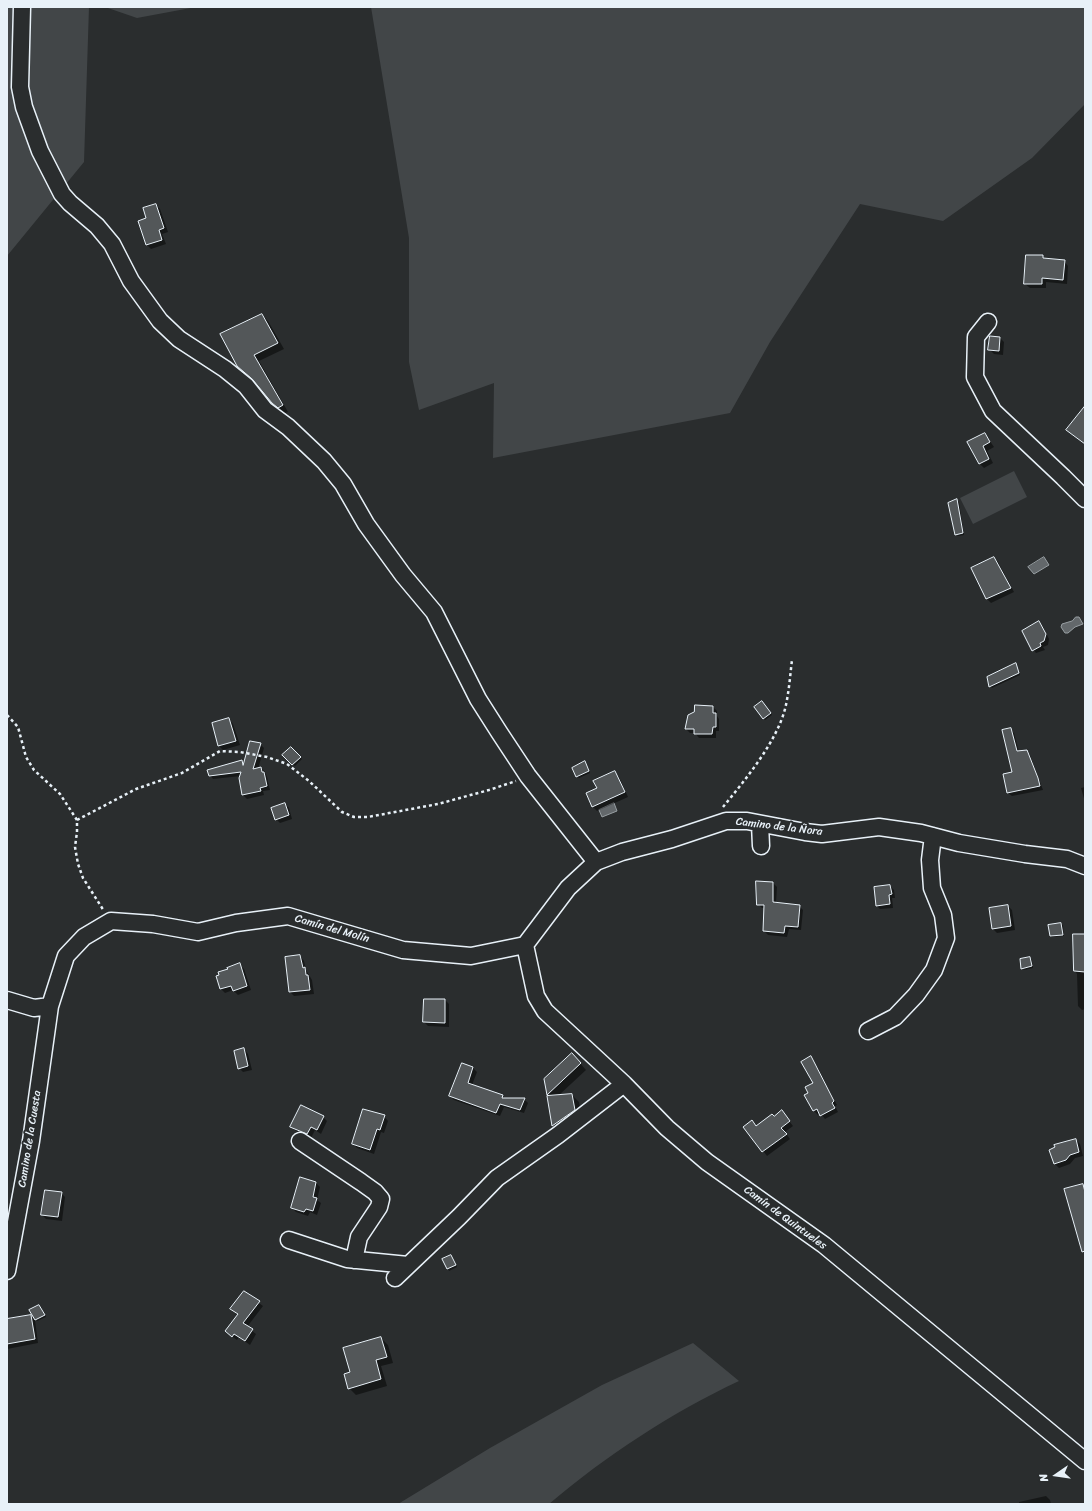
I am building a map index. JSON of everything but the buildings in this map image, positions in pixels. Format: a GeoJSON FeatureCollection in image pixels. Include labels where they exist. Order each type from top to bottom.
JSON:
{"type":"FeatureCollection","features":[{"type":"Feature","properties":{"kind":"street"},"geometry":{"type":"LineString","coordinates":[[22,7],[20,87],[24,107],[40,151],[62,194],[70,203],[97,226],[112,244],[130,281],[160,321],[179,339],[225,369],[246,386],[265,410],[288,427],[324,461],[343,484],[403,575],[434,612],[478,699],[528,776],[596,862],[568,888],[525,945]]}},
{"type":"Feature","properties":{"kind":"street"},"geometry":{"type":"LineString","coordinates":[[988,322],[976,337],[976,377],[993,411],[1085,499]]}},
{"type":"Feature","properties":{"kind":"street","name":"Camino de la Ñora"},"geometry":{"type":"LineString","coordinates":[[596,862],[622,852],[672,839],[718,823],[726,821],[747,821],[822,834],[879,827],[921,833],[958,844],[1067,859],[1085,866]]}},
{"type":"Feature","properties":{"kind":"street"},"geometry":{"type":"LineString","coordinates":[[760,824],[761,846]]}},
{"type":"Feature","properties":{"kind":"street"},"geometry":{"type":"LineString","coordinates":[[868,1031],[895,1017],[916,995],[934,970],[946,938],[943,915],[932,888],[930,860],[933,836]]}},
{"type":"Feature","properties":{"kind":"street","name":"Camín del Molín"},"geometry":{"type":"LineString","coordinates":[[111,921],[153,924],[198,932],[236,923],[288,916],[403,950],[471,956],[525,945]]}},
{"type":"Feature","properties":{"kind":"street"},"geometry":{"type":"LineString","coordinates":[[7,1000],[34,1008],[50,1006],[66,956],[84,937],[111,921]]}},
{"type":"Feature","properties":{"kind":"street","name":"Camín de Quintueles"},"geometry":{"type":"LineString","coordinates":[[525,945],[536,996],[545,1012],[624,1084],[668,1128],[707,1162],[824,1245],[1085,1461]]}},
{"type":"Feature","properties":{"kind":"street","name":"Camino de la Cuesta"},"geometry":{"type":"LineString","coordinates":[[7,1271],[31,1140],[50,1006]]}},
{"type":"Feature","properties":{"kind":"street"},"geometry":{"type":"LineString","coordinates":[[395,1278],[459,1217],[497,1178],[558,1135],[624,1084]]}},
{"type":"Feature","properties":{"kind":"street"},"geometry":{"type":"LineString","coordinates":[[300,1141],[375,1192],[381,1199],[379,1207],[359,1238],[354,1260]]}},
{"type":"Feature","properties":{"kind":"street"},"geometry":{"type":"LineString","coordinates":[[289,1240],[347,1260],[408,1265]]}},
{"type":"Feature","properties":{"kind":"path"},"geometry":{"type":"LineString","coordinates":[[718,823],[723,808],[762,756],[775,732],[785,709],[792,660]]}},
{"type":"Feature","properties":{"kind":"path"},"geometry":{"type":"LineString","coordinates":[[7,715],[18,727],[26,758],[34,770],[60,794],[77,820],[78,832],[75,847],[78,864],[83,878],[111,921]]}},
{"type":"Feature","properties":{"kind":"path"},"geometry":{"type":"LineString","coordinates":[[77,820],[136,789],[182,773],[220,751],[267,756],[288,764],[309,781],[342,812],[354,817],[368,817],[438,804],[512,783],[528,776]]}},
{"type":"Feature","properties":{"kind":"shaded area"},"geometry":{"type":"Polygon","coordinates":[[[7,7],[89,7],[84,162],[7,256],[7,7]]]}},
{"type":"Feature","properties":{"kind":"shaded area"},"geometry":{"type":"Polygon","coordinates":[[[105,7],[196,7],[137,18],[105,7]]]}},
{"type":"Feature","properties":{"kind":"shaded area"},"geometry":{"type":"Polygon","coordinates":[[[371,7],[1085,7],[1085,104],[1032,158],[943,221],[860,204],[770,342],[730,413],[493,458],[494,383],[419,410],[409,362],[409,238],[371,7]]]}},
{"type":"Feature","properties":{"kind":"shaded area"},"geometry":{"type":"Polygon","coordinates":[[[1014,471],[1027,497],[973,524],[960,498],[1014,471]]]}},
{"type":"Feature","properties":{"kind":"shaded area"},"geometry":{"type":"Polygon","coordinates":[[[1044,557],[1049,565],[1034,574],[1028,567],[1044,557]]]}},
{"type":"Feature","properties":{"kind":"shaded area"},"geometry":{"type":"Polygon","coordinates":[[[1076,617],[1079,617],[1083,624],[1075,627],[1068,633],[1065,633],[1061,627],[1062,624],[1072,621],[1076,617]]]}},
{"type":"Feature","properties":{"kind":"shaded area"},"geometry":{"type":"Polygon","coordinates":[[[614,803],[617,811],[602,817],[599,810],[614,803]]]}},
{"type":"Feature","properties":{"kind":"shaded area"},"geometry":{"type":"Polygon","coordinates":[[[693,1343],[739,1381],[714,1393],[640,1436],[571,1486],[549,1504],[398,1504],[490,1448],[602,1385],[693,1343]]]}}]}
